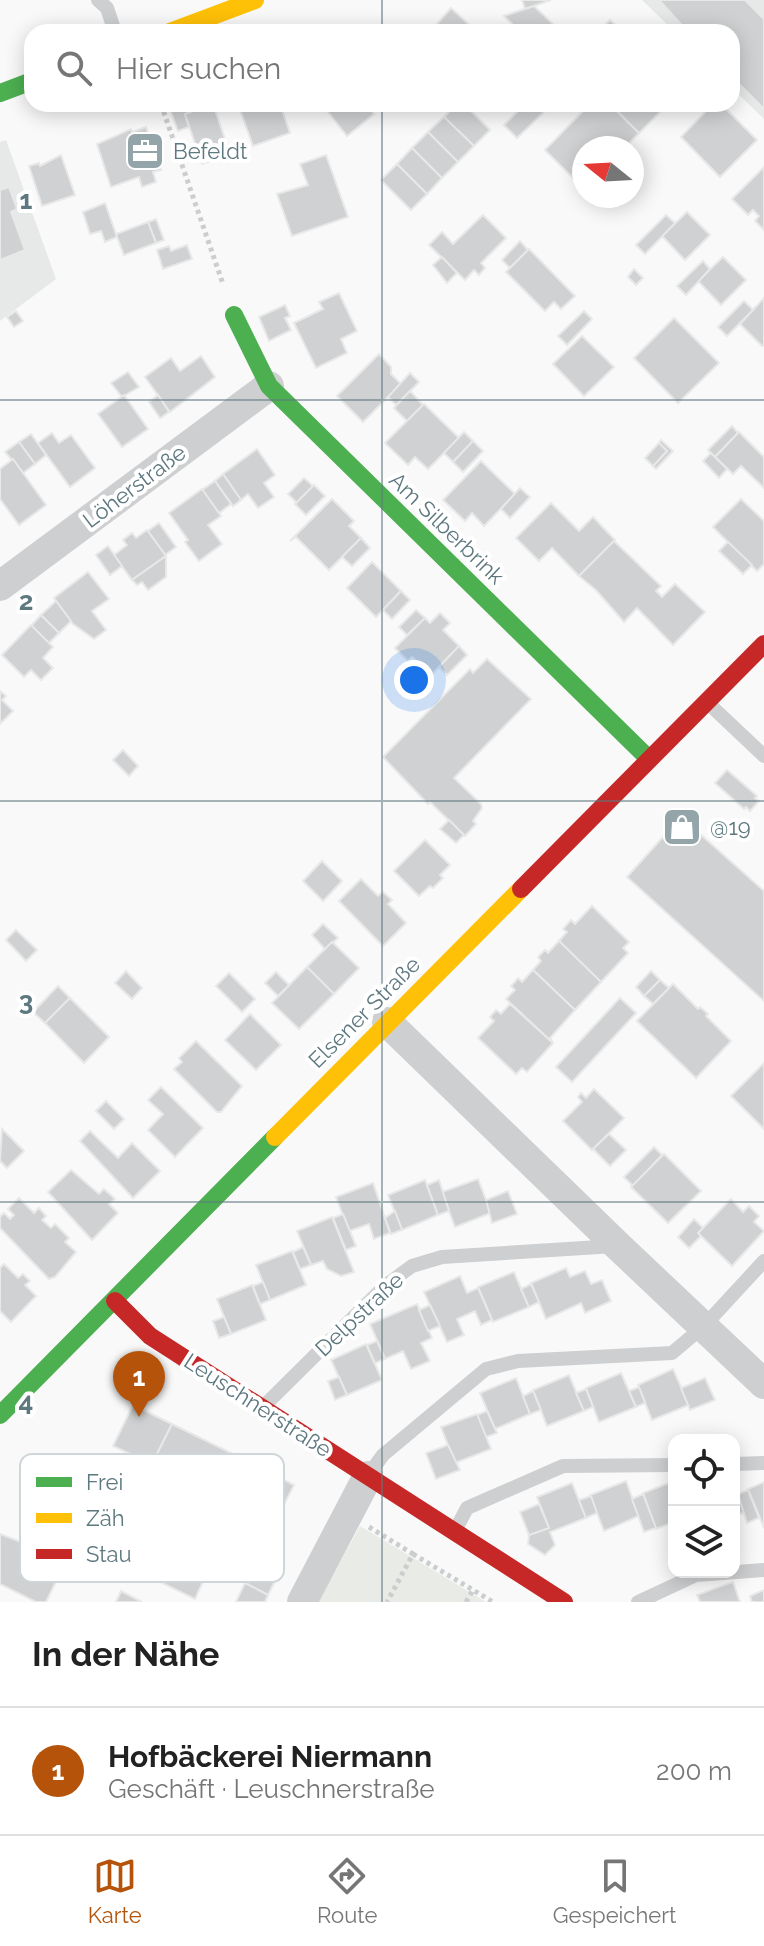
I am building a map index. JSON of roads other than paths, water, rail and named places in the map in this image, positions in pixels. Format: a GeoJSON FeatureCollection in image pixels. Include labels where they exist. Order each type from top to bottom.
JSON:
{"type":"FeatureCollection","features":[{"type":"Feature","properties":{"kind":"street"},"geometry":{"type":"LineString","coordinates":[[191,24],[255,0]]}},
{"type":"Feature","properties":{"kind":"street"},"geometry":{"type":"LineString","coordinates":[[0,93],[24,84]]}},
{"type":"Feature","properties":{"kind":"street","name":"Am Silberbrink"},"geometry":{"type":"LineString","coordinates":[[234,315],[269,386],[649,759]]}},
{"type":"Feature","properties":{"kind":"street","name":"Löherstraße"},"geometry":{"type":"LineString","coordinates":[[0,586],[269,386]]}},
{"type":"Feature","properties":{"kind":"street","name":"Elsener Straße"},"geometry":{"type":"LineString","coordinates":[[0,1415],[764,644]]}},
{"type":"Feature","properties":{"kind":"street"},"geometry":{"type":"LineString","coordinates":[[387,1022],[764,1384]]}},
{"type":"Feature","properties":{"kind":"street","name":"Leuschnerstraße"},"geometry":{"type":"LineString","coordinates":[[115,1301],[150,1336],[564,1602]]}},
{"type":"Feature","properties":{"kind":"street"},"geometry":{"type":"LineString","coordinates":[[302,1602],[368,1476]]}},
{"type":"Feature","properties":{"kind":"lane"},"geometry":{"type":"LineString","coordinates":[[98,0],[107,8],[112,24]]}},
{"type":"Feature","properties":{"kind":"lane"},"geometry":{"type":"LineString","coordinates":[[706,701],[764,756]]}},
{"type":"Feature","properties":{"kind":"lane","name":"Delpstraße"},"geometry":{"type":"LineString","coordinates":[[262,1408],[385,1286],[412,1266],[442,1257],[618,1246]]}},
{"type":"Feature","properties":{"kind":"lane"},"geometry":{"type":"LineString","coordinates":[[368,1476],[383,1455],[486,1369],[518,1361],[672,1353],[704,1326],[764,1261]]}},
{"type":"Feature","properties":{"kind":"lane"},"geometry":{"type":"LineString","coordinates":[[740,1464],[764,1463]]}},
{"type":"Feature","properties":{"kind":"lane"},"geometry":{"type":"LineString","coordinates":[[455,1530],[467,1508],[563,1466],[668,1465]]}},
{"type":"Feature","properties":{"kind":"lane"},"geometry":{"type":"LineString","coordinates":[[638,1602],[696,1575],[764,1570]]}},
{"type":"Feature","properties":{"kind":"place","name":"Befeldt"},"geometry":{"type":"Point","coordinates":[145,151]}},
{"type":"Feature","properties":{"kind":"place","name":"@19"},"geometry":{"type":"Point","coordinates":[682,827]}},
{"type":"Feature","properties":{"kind":"place","name":"Hofbäckerei Niermann"},"geometry":{"type":"Point","coordinates":[139,1417]}}]}
